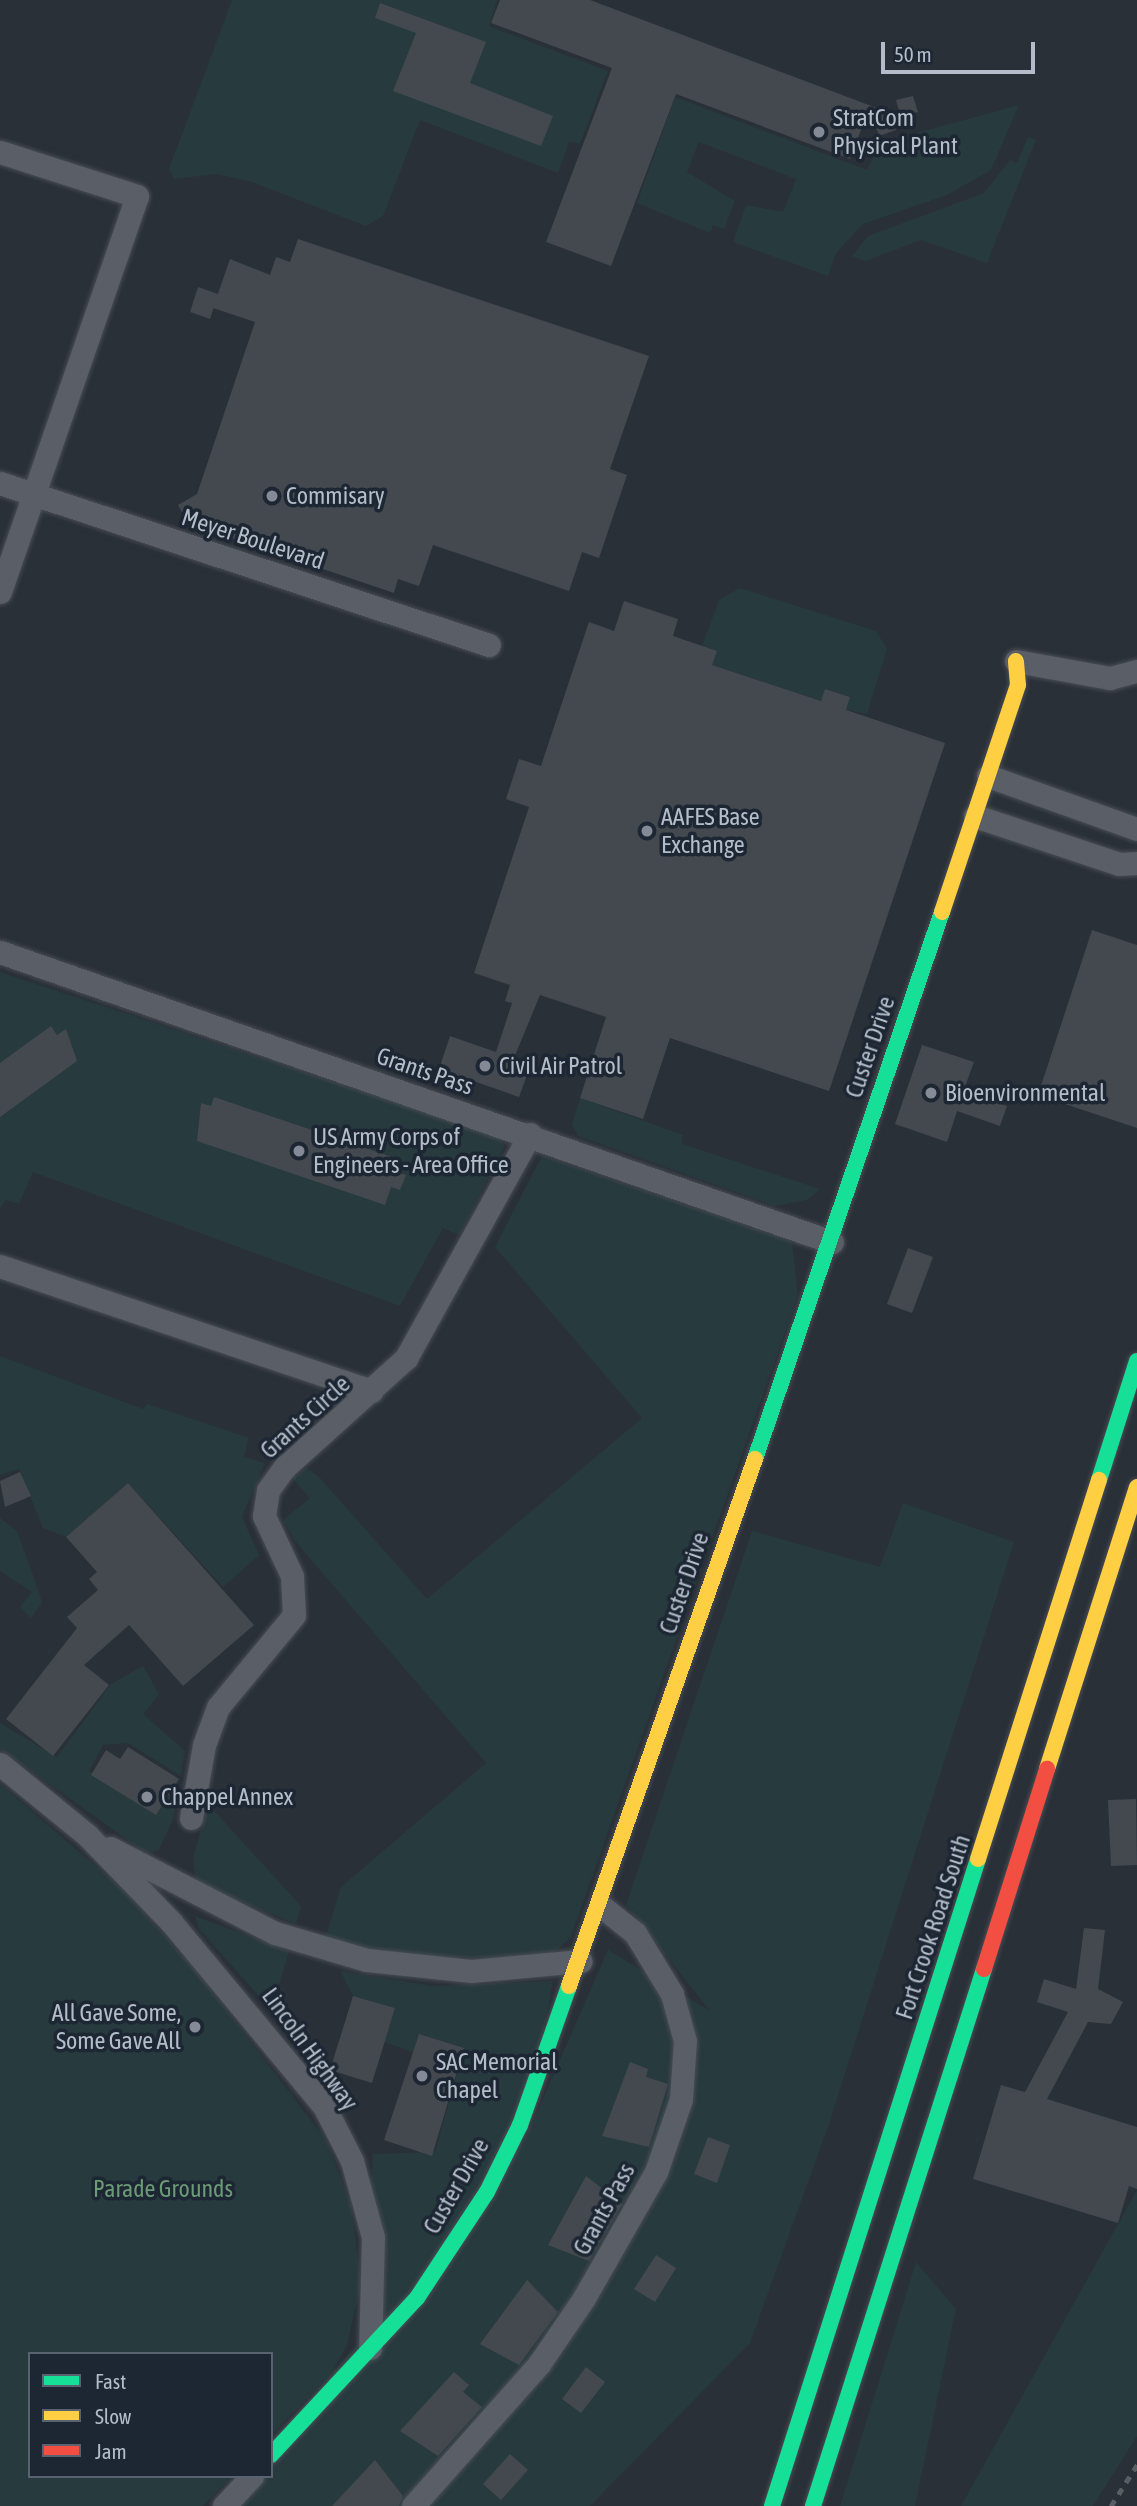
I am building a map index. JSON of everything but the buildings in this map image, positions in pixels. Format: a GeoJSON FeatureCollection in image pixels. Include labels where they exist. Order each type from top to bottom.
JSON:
{"type":"FeatureCollection","features":[{"type":"Feature","properties":{"kind":"main road","name":"Custer Drive"},"geometry":{"type":"LineString","coordinates":[[273,2453],[417,2298],[487,2192],[520,2125],[601,1906],[832,1242],[1018,685],[1016,661]]}},
{"type":"Feature","properties":{"kind":"main road","name":"Fort Crook Road South"},"geometry":{"type":"LineString","coordinates":[[772,2506],[1137,1361]]}},
{"type":"Feature","properties":{"kind":"main road"},"geometry":{"type":"LineString","coordinates":[[813,2506],[1137,1487]]}},
{"type":"Feature","properties":{"kind":"street"},"geometry":{"type":"LineString","coordinates":[[0,152],[137,196],[0,592]]}},
{"type":"Feature","properties":{"kind":"street","name":"Meyer Boulevard"},"geometry":{"type":"LineString","coordinates":[[0,483],[489,645]]}},
{"type":"Feature","properties":{"kind":"street"},"geometry":{"type":"LineString","coordinates":[[1016,661],[1110,678],[1137,671]]}},
{"type":"Feature","properties":{"kind":"street"},"geometry":{"type":"LineString","coordinates":[[988,776],[1137,829]]}},
{"type":"Feature","properties":{"kind":"street"},"geometry":{"type":"LineString","coordinates":[[975,816],[1119,864],[1137,863]]}},
{"type":"Feature","properties":{"kind":"street","name":"Grants Pass"},"geometry":{"type":"LineString","coordinates":[[0,952],[832,1242]]}},
{"type":"Feature","properties":{"kind":"street","name":"Grants Circle"},"geometry":{"type":"LineString","coordinates":[[191,1818],[204,1745],[218,1707],[294,1615],[292,1576],[264,1516],[268,1490],[285,1467],[372,1391],[421,1336],[530,1135]]}},
{"type":"Feature","properties":{"kind":"street","name":"Grants Circle"},"geometry":{"type":"LineString","coordinates":[[0,1266],[372,1391]]}},
{"type":"Feature","properties":{"kind":"street","name":"Lincoln Highway"},"geometry":{"type":"LineString","coordinates":[[0,1764],[87,1835],[148,1898],[290,2058],[341,2137],[373,2237],[370,2348]]}},
{"type":"Feature","properties":{"kind":"street","name":"Lincoln Highway"},"geometry":{"type":"LineString","coordinates":[[87,1835],[215,1906],[334,1952],[471,1971],[581,1961]]}},
{"type":"Feature","properties":{"kind":"street","name":"Grants Pass"},"geometry":{"type":"LineString","coordinates":[[413,2506],[539,2364],[584,2298],[656,2172],[681,2099],[685,2041],[672,1994],[635,1933],[601,1906]]}},
{"type":"Feature","properties":{"kind":"street"},"geometry":{"type":"LineString","coordinates":[[225,2506],[250,2478]]}},
{"type":"Feature","properties":{"kind":"green space"},"geometry":{"type":"Polygon","coordinates":[[[232,0],[497,0],[489,26],[608,71],[580,144],[569,142],[558,173],[420,120],[383,216],[366,226],[249,181],[216,174],[174,179],[169,169],[232,0]]]}},
{"type":"Feature","properties":{"kind":"green space"},"geometry":{"type":"Polygon","coordinates":[[[675,97],[867,170],[880,143],[1019,105],[991,170],[947,195],[863,224],[836,253],[828,276],[733,242],[746,205],[783,212],[796,179],[699,142],[687,172],[735,201],[724,229],[713,225],[710,233],[637,203],[675,97]]]}},
{"type":"Feature","properties":{"kind":"green space"},"geometry":{"type":"Polygon","coordinates":[[[1028,137],[1036,140],[987,263],[921,240],[865,261],[852,256],[868,236],[984,193],[1010,160],[1017,163],[1028,137]]]}},
{"type":"Feature","properties":{"kind":"green space"},"geometry":{"type":"Polygon","coordinates":[[[740,588],[876,631],[887,649],[867,714],[846,710],[850,697],[826,689],[821,701],[712,665],[716,651],[702,646],[719,600],[740,588]]]}},
{"type":"Feature","properties":{"kind":"green space"},"geometry":{"type":"Polygon","coordinates":[[[0,972],[496,1136],[505,1146],[459,1235],[443,1228],[400,1306],[33,1172],[19,1204],[6,1200],[0,1209],[0,972]]]}},
{"type":"Feature","properties":{"kind":"green space"},"geometry":{"type":"Polygon","coordinates":[[[580,1098],[683,1135],[682,1144],[820,1189],[807,1200],[775,1206],[578,1136],[572,1124],[580,1098]]]}},
{"type":"Feature","properties":{"kind":"green space"},"geometry":{"type":"Polygon","coordinates":[[[542,1156],[792,1242],[798,1296],[571,1937],[555,1952],[512,1958],[418,1957],[353,1946],[326,1936],[341,1887],[486,1763],[295,1541],[283,1520],[310,1498],[292,1478],[307,1468],[320,1478],[427,1599],[642,1418],[495,1247],[542,1156]]]}},
{"type":"Feature","properties":{"kind":"green space"},"geometry":{"type":"Polygon","coordinates":[[[0,1356],[143,1409],[147,1404],[249,1438],[244,1457],[265,1463],[242,1517],[259,1555],[223,1587],[128,1483],[66,1537],[43,1528],[19,1469],[0,1475],[0,1356]]]}},
{"type":"Feature","properties":{"kind":"green space"},"geometry":{"type":"Polygon","coordinates":[[[903,1503],[1014,1542],[829,2124],[750,2343],[590,2506],[217,2506],[241,2478],[273,2478],[273,2441],[362,2339],[373,2154],[435,2152],[464,2049],[413,2052],[384,2042],[395,2008],[353,1996],[340,1971],[433,1986],[553,1981],[521,2149],[608,1950],[710,2011],[626,1905],[752,1531],[880,1567],[903,1503]]]}},
{"type":"Feature","properties":{"kind":"green space"},"geometry":{"type":"Polygon","coordinates":[[[0,1518],[17,1531],[39,1592],[42,1603],[31,1618],[20,1607],[32,1592],[0,1571],[0,1518]]]}},
{"type":"Feature","properties":{"kind":"green space"},"geometry":{"type":"Polygon","coordinates":[[[143,1666],[159,1694],[143,1714],[185,1751],[181,1776],[128,1743],[103,1745],[89,1771],[156,1815],[178,1781],[174,1817],[159,1850],[146,1853],[0,1749],[0,1723],[57,1757],[111,1684],[143,1666]]]}},
{"type":"Feature","properties":{"kind":"green space","name":"Parade Grounds"},"geometry":{"type":"Polygon","coordinates":[[[0,1784],[119,1886],[198,1973],[326,2140],[351,2205],[361,2283],[347,2345],[331,2374],[273,2434],[273,2352],[28,2352],[28,2478],[230,2478],[203,2506],[0,2506],[0,1784]]]}},
{"type":"Feature","properties":{"kind":"green space"},"geometry":{"type":"Polygon","coordinates":[[[208,1804],[301,1906],[296,1924],[196,1883],[193,1859],[208,1804]]]}},
{"type":"Feature","properties":{"kind":"green space"},"geometry":{"type":"Polygon","coordinates":[[[195,1916],[289,1951],[272,2011],[199,1929],[195,1916]]]}},
{"type":"Feature","properties":{"kind":"green space"},"geometry":{"type":"Polygon","coordinates":[[[1137,2190],[1137,2436],[1093,2506],[961,2506],[1137,2190]]]}},
{"type":"Feature","properties":{"kind":"green space"},"geometry":{"type":"Polygon","coordinates":[[[916,2262],[956,2309],[915,2506],[840,2506],[916,2262]]]}},
{"type":"Feature","properties":{"kind":"railway"},"geometry":{"type":"LineString","coordinates":[[1111,2506],[1137,2465]]}},
{"type":"Feature","properties":{"kind":"traffic: fast"},"geometry":{"type":"LineString","coordinates":[[755,1459],[942,912]]}},
{"type":"Feature","properties":{"kind":"traffic: fast"},"geometry":{"type":"LineString","coordinates":[[1099,1480],[1137,1361]]}},
{"type":"Feature","properties":{"kind":"traffic: fast"},"geometry":{"type":"LineString","coordinates":[[772,2506],[978,1859]]}},
{"type":"Feature","properties":{"kind":"traffic: fast"},"geometry":{"type":"LineString","coordinates":[[813,2506],[984,1969]]}},
{"type":"Feature","properties":{"kind":"traffic: fast"},"geometry":{"type":"LineString","coordinates":[[273,2453],[417,2298],[487,2192],[520,2125],[569,1986]]}},
{"type":"Feature","properties":{"kind":"traffic: slow"},"geometry":{"type":"LineString","coordinates":[[942,912],[1018,685],[1016,661]]}},
{"type":"Feature","properties":{"kind":"traffic: slow"},"geometry":{"type":"LineString","coordinates":[[569,1986],[755,1459]]}},
{"type":"Feature","properties":{"kind":"traffic: slow"},"geometry":{"type":"LineString","coordinates":[[978,1859],[1099,1480]]}},
{"type":"Feature","properties":{"kind":"traffic: slow"},"geometry":{"type":"LineString","coordinates":[[1047,1769],[1137,1487]]}},
{"type":"Feature","properties":{"kind":"traffic: jam"},"geometry":{"type":"LineString","coordinates":[[984,1969],[1047,1769]]}},
{"type":"Feature","properties":{"kind":"place","name":"StratCom Physical Plant"},"geometry":{"type":"Point","coordinates":[819,132]}},
{"type":"Feature","properties":{"kind":"place","name":"Commisary"},"geometry":{"type":"Point","coordinates":[272,496]}},
{"type":"Feature","properties":{"kind":"place","name":"AAFES Base Exchange"},"geometry":{"type":"Point","coordinates":[647,831]}},
{"type":"Feature","properties":{"kind":"place","name":"Civil Air Patrol"},"geometry":{"type":"Point","coordinates":[485,1066]}},
{"type":"Feature","properties":{"kind":"place","name":"Bioenvironmental"},"geometry":{"type":"Point","coordinates":[931,1093]}},
{"type":"Feature","properties":{"kind":"place","name":"US Army Corps of Engineers - Area Office"},"geometry":{"type":"Point","coordinates":[299,1151]}},
{"type":"Feature","properties":{"kind":"place","name":"Chappel Annex"},"geometry":{"type":"Point","coordinates":[147,1797]}},
{"type":"Feature","properties":{"kind":"place","name":"All Gave Some, Some Gave All"},"geometry":{"type":"Point","coordinates":[195,2027]}},
{"type":"Feature","properties":{"kind":"place","name":"SAC Memorial Chapel"},"geometry":{"type":"Point","coordinates":[422,2076]}}]}
